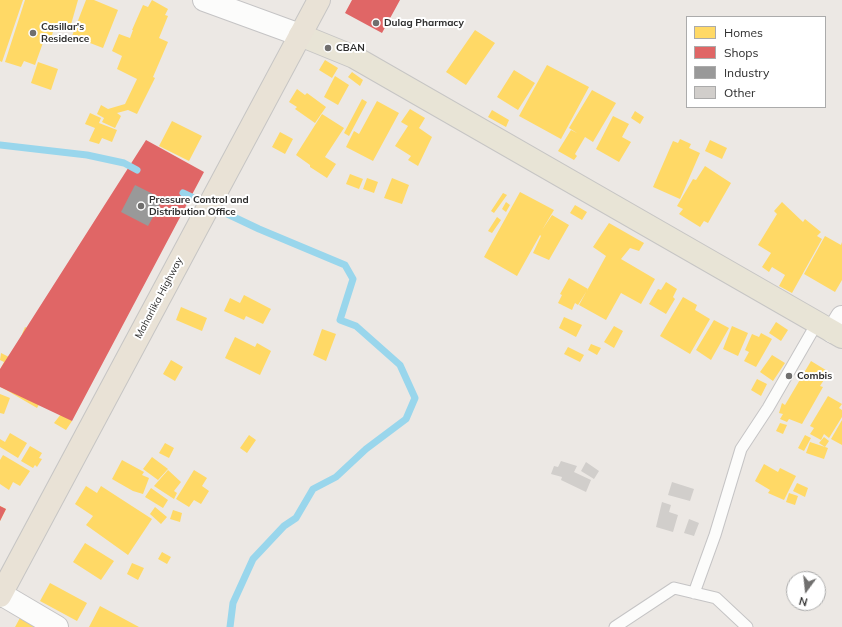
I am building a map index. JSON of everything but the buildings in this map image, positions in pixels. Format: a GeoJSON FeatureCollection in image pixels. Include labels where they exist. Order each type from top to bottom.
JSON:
{"type":"FeatureCollection","features":[{"type":"Feature","properties":{"kind":"highway","name":"Maharlika Highway"},"geometry":{"type":"LineString","coordinates":[[2,588],[319,0]]}},
{"type":"Feature","properties":{"kind":"main road"},"geometry":{"type":"LineString","coordinates":[[300,35],[354,57],[833,327]]}},
{"type":"Feature","properties":{"kind":"street"},"geometry":{"type":"LineString","coordinates":[[204,0],[300,35]]}},
{"type":"Feature","properties":{"kind":"street"},"geometry":{"type":"LineString","coordinates":[[2,588],[57,627]]}},
{"type":"Feature","properties":{"kind":"lane"},"geometry":{"type":"LineString","coordinates":[[694,593],[715,535],[741,449],[768,408],[833,327]]}},
{"type":"Feature","properties":{"kind":"lane"},"geometry":{"type":"LineString","coordinates":[[615,627],[674,588],[716,598],[747,627]]}},
{"type":"Feature","properties":{"kind":"waterway"},"geometry":{"type":"LineString","coordinates":[[0,145],[87,155],[124,163],[137,170]]}},
{"type":"Feature","properties":{"kind":"waterway"},"geometry":{"type":"LineString","coordinates":[[183,193],[259,229],[345,265],[353,279],[340,320],[356,326],[400,365],[415,398],[406,419],[366,449],[336,477],[313,489],[296,518],[284,526],[253,559],[233,603],[230,627]]}},
{"type":"Feature","properties":{"kind":"place","name":"Dulag Pharmacy"},"geometry":{"type":"Point","coordinates":[376,23]}},
{"type":"Feature","properties":{"kind":"place","name":"Casillar's Residence"},"geometry":{"type":"Point","coordinates":[33,33]}},
{"type":"Feature","properties":{"kind":"place","name":"CBAN"},"geometry":{"type":"Point","coordinates":[328,48]}},
{"type":"Feature","properties":{"kind":"place","name":"Pressure Control and Distribution Office"},"geometry":{"type":"Point","coordinates":[141,206]}},
{"type":"Feature","properties":{"kind":"place","name":"Combis"},"geometry":{"type":"Point","coordinates":[789,376]}}]}
